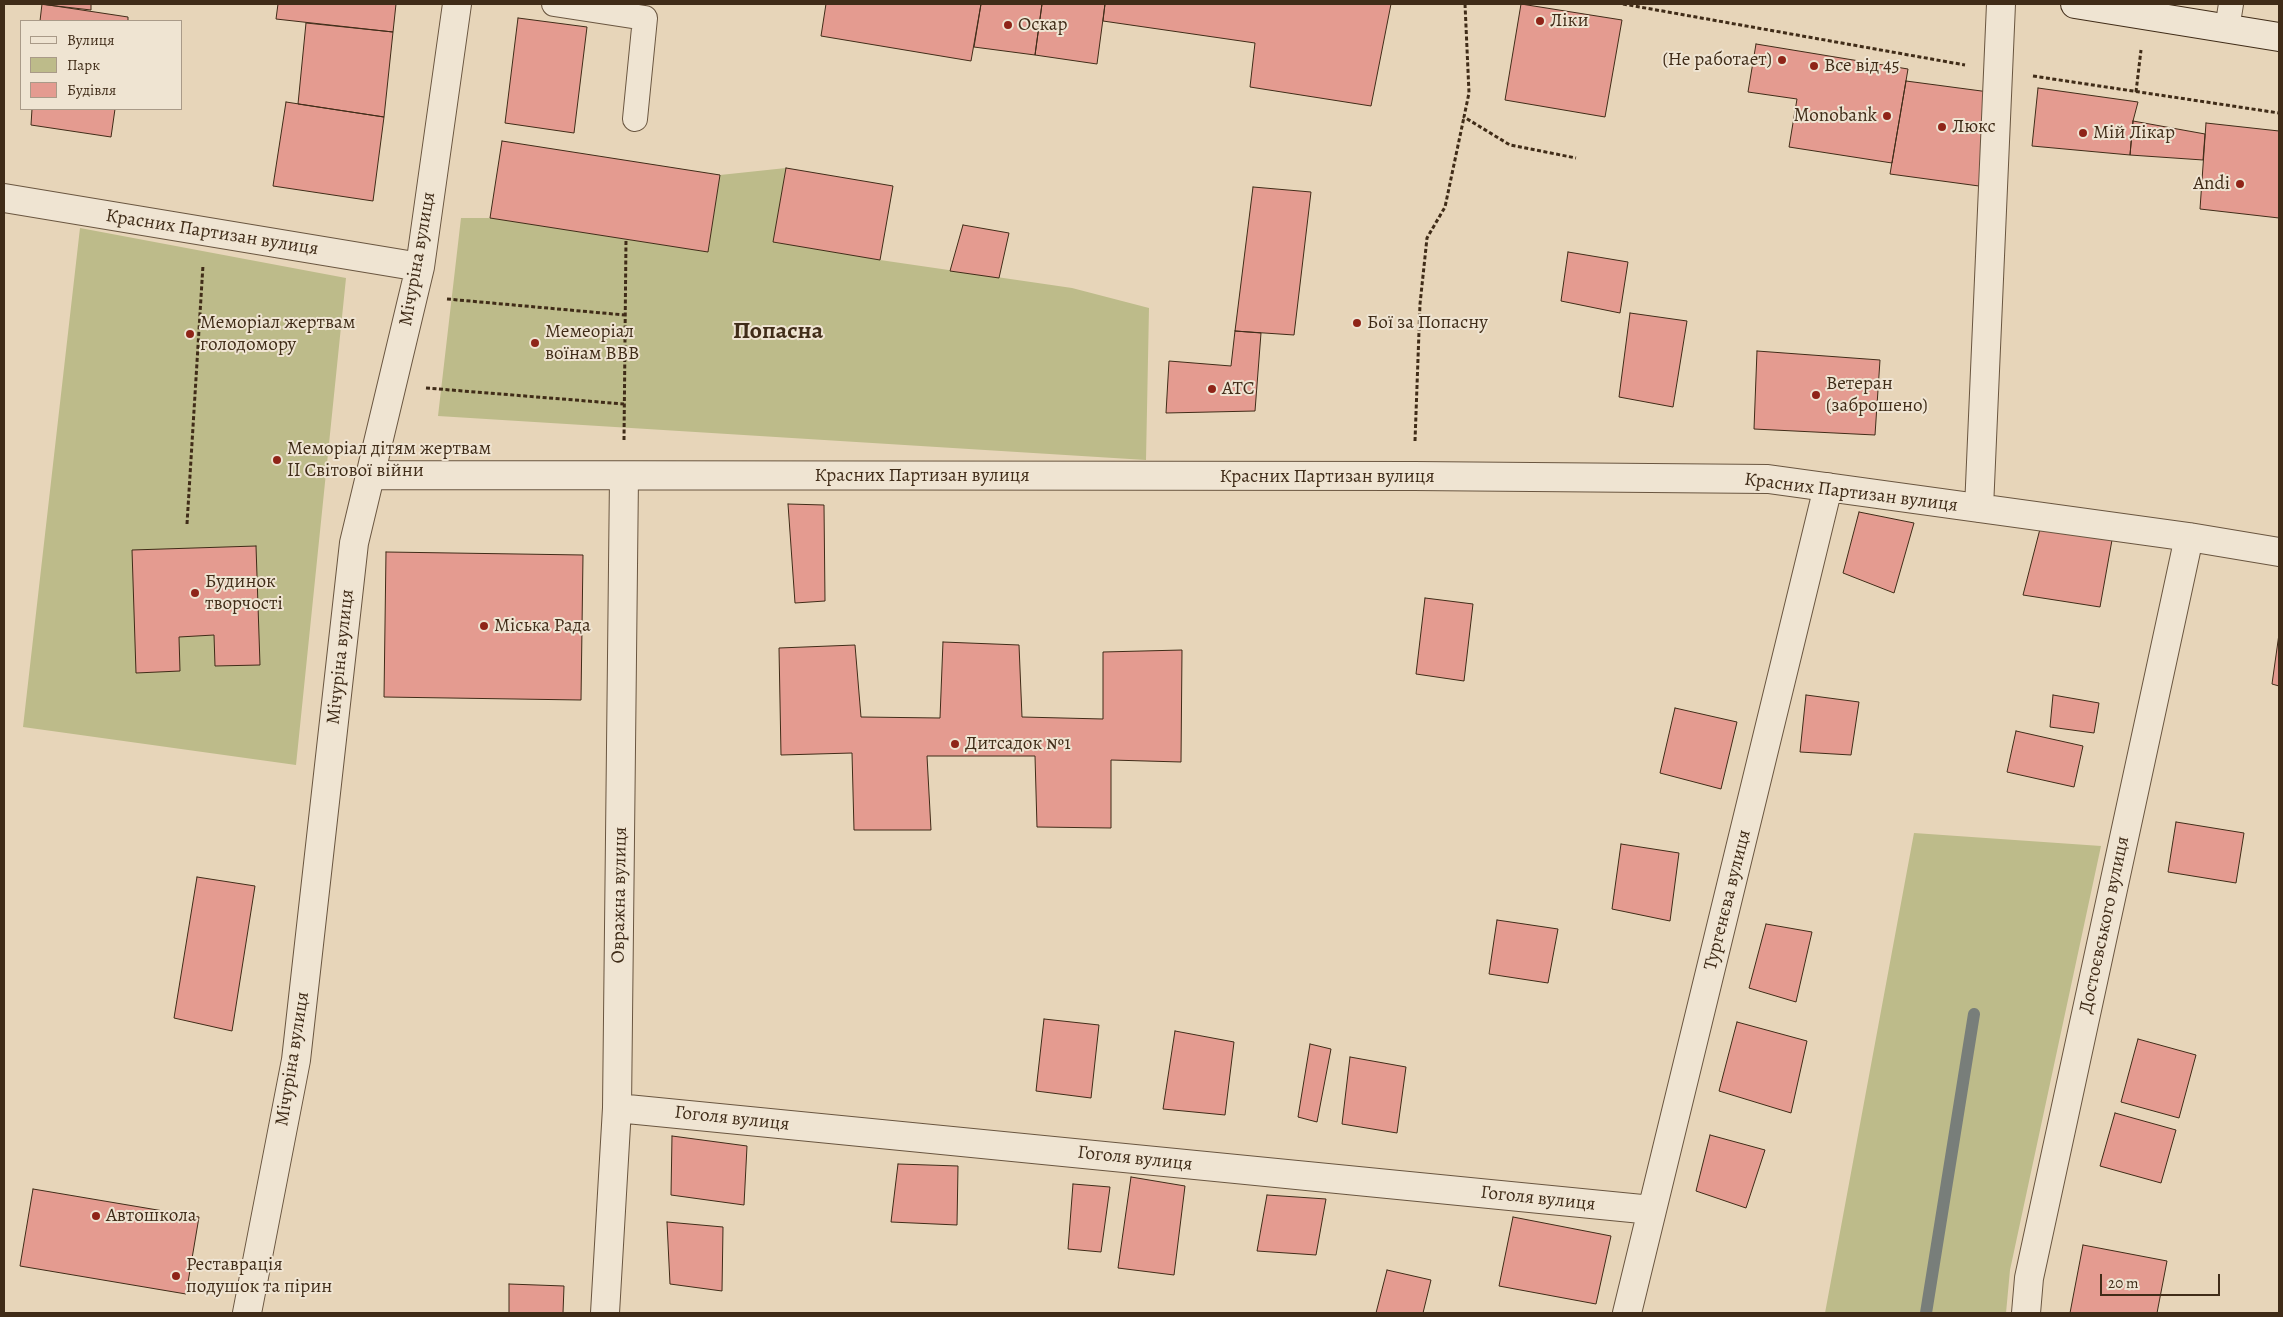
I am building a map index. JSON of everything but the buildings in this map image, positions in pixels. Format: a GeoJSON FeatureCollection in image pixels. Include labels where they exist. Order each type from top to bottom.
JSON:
{"type":"FeatureCollection","features":[{"type":"Feature","properties":{"kind":"street","name":"Мічуріна вулиця"},"geometry":{"type":"LineString","coordinates":[[247,1313],[296,1060],[354,543],[420,268],[457,4]]}},
{"type":"Feature","properties":{"kind":"street"},"geometry":{"type":"LineString","coordinates":[[1979,508],[2001,4]]}},
{"type":"Feature","properties":{"kind":"street"},"geometry":{"type":"LineString","coordinates":[[2075,4],[2146,15],[2229,16],[2279,37]]}},
{"type":"Feature","properties":{"kind":"street","name":"Красних Партизан вулиця"},"geometry":{"type":"LineString","coordinates":[[4,198],[420,268]]}},
{"type":"Feature","properties":{"kind":"street","name":"Красних Партизан вулиця"},"geometry":{"type":"LineString","coordinates":[[370,475],[1414,476],[1768,480],[2189,537],[2279,552]]}},
{"type":"Feature","properties":{"kind":"street","name":"Овражна вулиця"},"geometry":{"type":"LineString","coordinates":[[605,1313],[617,1108],[624,476]]}},
{"type":"Feature","properties":{"kind":"street","name":"Тургенєва вулиця"},"geometry":{"type":"LineString","coordinates":[[1627,1313],[1828,488]]}},
{"type":"Feature","properties":{"kind":"street","name":"Достоєвського вулиця"},"geometry":{"type":"LineString","coordinates":[[2026,1313],[2030,1278],[2189,537]]}},
{"type":"Feature","properties":{"kind":"street","name":"Гоголя вулиця"},"geometry":{"type":"LineString","coordinates":[[617,1108],[1652,1210]]}},
{"type":"Feature","properties":{"kind":"lane"},"geometry":{"type":"LineString","coordinates":[[554,4],[645,18],[635,119]]}},
{"type":"Feature","properties":{"kind":"path"},"geometry":{"type":"LineString","coordinates":[[1414,476],[1420,304],[1426,238],[1445,207],[1469,93],[1465,4]]}},
{"type":"Feature","properties":{"kind":"path"},"geometry":{"type":"LineString","coordinates":[[1623,4],[1997,71],[2279,113]]}},
{"type":"Feature","properties":{"kind":"path"},"geometry":{"type":"LineString","coordinates":[[2136,92],[2146,15]]}},
{"type":"Feature","properties":{"kind":"path"},"geometry":{"type":"LineString","coordinates":[[1464,117],[1510,145],[1576,158]]}},
{"type":"Feature","properties":{"kind":"path"},"geometry":{"type":"LineString","coordinates":[[187,524],[205,232]]}},
{"type":"Feature","properties":{"kind":"path"},"geometry":{"type":"LineString","coordinates":[[624,476],[626,239]]}},
{"type":"Feature","properties":{"kind":"path"},"geometry":{"type":"LineString","coordinates":[[413,296],[625,316]]}},
{"type":"Feature","properties":{"kind":"path"},"geometry":{"type":"LineString","coordinates":[[392,385],[624,404]]}},
{"type":"Feature","properties":{"kind":"green space"},"geometry":{"type":"Polygon","coordinates":[[[786,168],[773,242],[880,260],[1072,288],[1149,308],[1146,460],[438,416],[461,218],[490,218],[708,252],[720,175],[786,168]]]}},
{"type":"Feature","properties":{"kind":"green space"},"geometry":{"type":"Polygon","coordinates":[[[80,228],[346,278],[296,765],[23,727],[80,228]]]}},
{"type":"Feature","properties":{"kind":"green space"},"geometry":{"type":"Polygon","coordinates":[[[1914,833],[2101,846],[2010,1270],[2006,1313],[1825,1313],[1914,833]]]}},
{"type":"Feature","properties":{"kind":"waterway"},"geometry":{"type":"LineString","coordinates":[[1926,1313],[1974,1014]]}},
{"type":"Feature","properties":{"kind":"place","name":"Ліки"},"geometry":{"type":"Point","coordinates":[1540,21]}},
{"type":"Feature","properties":{"kind":"place","name":"Оскар"},"geometry":{"type":"Point","coordinates":[1008,25]}},
{"type":"Feature","properties":{"kind":"place","name":"(Не работает)"},"geometry":{"type":"Point","coordinates":[1782,60]}},
{"type":"Feature","properties":{"kind":"place","name":"Все від 45"},"geometry":{"type":"Point","coordinates":[1814,66]}},
{"type":"Feature","properties":{"kind":"place","name":"Monobank"},"geometry":{"type":"Point","coordinates":[1887,116]}},
{"type":"Feature","properties":{"kind":"place","name":"Люкс"},"geometry":{"type":"Point","coordinates":[1942,127]}},
{"type":"Feature","properties":{"kind":"place","name":"Мій Лікар"},"geometry":{"type":"Point","coordinates":[2083,133]}},
{"type":"Feature","properties":{"kind":"place","name":"Andi"},"geometry":{"type":"Point","coordinates":[2240,184]}},
{"type":"Feature","properties":{"kind":"place","name":"Бої за Попасну"},"geometry":{"type":"Point","coordinates":[1357,323]}},
{"type":"Feature","properties":{"kind":"place","name":"Меморіал жертвам голодомору"},"geometry":{"type":"Point","coordinates":[190,334]}},
{"type":"Feature","properties":{"kind":"place","name":"Мемеоріал воїнам ВВВ"},"geometry":{"type":"Point","coordinates":[535,343]}},
{"type":"Feature","properties":{"kind":"place","name":"АТС"},"geometry":{"type":"Point","coordinates":[1212,389]}},
{"type":"Feature","properties":{"kind":"place","name":"Ветеран (заброшено)"},"geometry":{"type":"Point","coordinates":[1816,395]}},
{"type":"Feature","properties":{"kind":"place","name":"Меморіал дітям жертвам II Світової війни"},"geometry":{"type":"Point","coordinates":[277,460]}},
{"type":"Feature","properties":{"kind":"place","name":"Будинок творчості"},"geometry":{"type":"Point","coordinates":[195,593]}},
{"type":"Feature","properties":{"kind":"place","name":"Міська Рада"},"geometry":{"type":"Point","coordinates":[484,626]}},
{"type":"Feature","properties":{"kind":"place","name":"Дитсадок №1"},"geometry":{"type":"Point","coordinates":[955,744]}},
{"type":"Feature","properties":{"kind":"place","name":"Автошкола"},"geometry":{"type":"Point","coordinates":[96,1216]}},
{"type":"Feature","properties":{"kind":"place","name":"Реставрація подушок та пірин"},"geometry":{"type":"Point","coordinates":[176,1276]}},
{"type":"Feature","properties":{"kind":"district","name":"Попасна"},"geometry":{"type":"Point","coordinates":[778,332]}}]}
